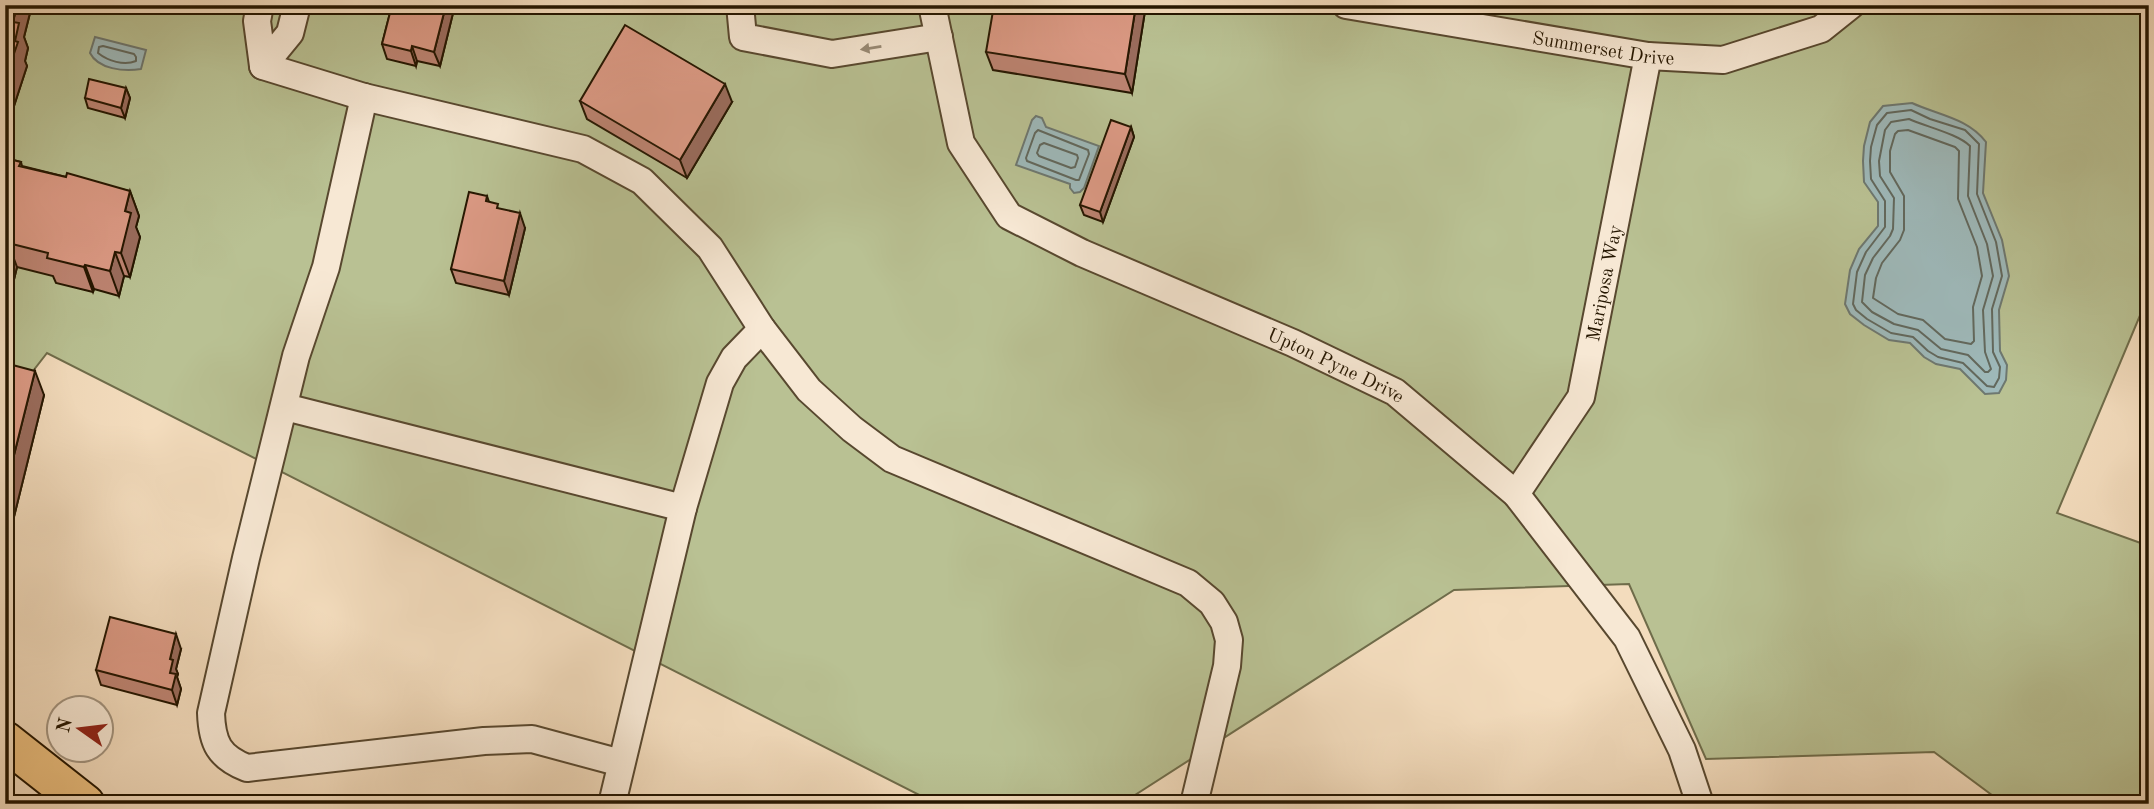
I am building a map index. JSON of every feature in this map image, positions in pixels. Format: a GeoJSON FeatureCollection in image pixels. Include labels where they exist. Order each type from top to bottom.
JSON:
{"type":"FeatureCollection","features":[{"type":"Feature","properties":{"kind":"highway"},"geometry":{"type":"LineString","coordinates":[[5,741],[85,804]]}},
{"type":"Feature","properties":{"kind":"street"},"geometry":{"type":"LineString","coordinates":[[260,5],[257,21],[263,66]]}},
{"type":"Feature","properties":{"kind":"street"},"geometry":{"type":"LineString","coordinates":[[263,66],[290,33],[297,5]]}},
{"type":"Feature","properties":{"kind":"street"},"geometry":{"type":"LineString","coordinates":[[740,5],[743,37],[832,54],[939,37]]}},
{"type":"Feature","properties":{"kind":"street","name":"Upton Pyne Drive"},"geometry":{"type":"LineString","coordinates":[[932,5],[961,143],[1009,216],[1082,253],[1293,343],[1395,392],[1516,494],[1627,638],[1682,750],[1700,804]]}},
{"type":"Feature","properties":{"kind":"street","name":"Summerset Drive"},"geometry":{"type":"LineString","coordinates":[[1346,5],[1648,56],[1723,60],[1821,29],[1851,5]]}},
{"type":"Feature","properties":{"kind":"street","name":"Mariposa Way"},"geometry":{"type":"LineString","coordinates":[[1516,494],[1581,397],[1648,56]]}},
{"type":"Feature","properties":{"kind":"street"},"geometry":{"type":"LineString","coordinates":[[263,66],[364,97],[583,149],[642,181],[710,248],[762,329],[809,390],[852,429],[892,459],[1188,583],[1212,603],[1224,622],[1229,640],[1227,666],[1194,804]]}},
{"type":"Feature","properties":{"kind":"street"},"geometry":{"type":"LineString","coordinates":[[364,97],[326,267],[296,356],[246,558],[211,713],[211,730],[219,749],[231,761],[247,768],[484,741],[532,739],[621,762]]}},
{"type":"Feature","properties":{"kind":"street"},"geometry":{"type":"LineString","coordinates":[[612,804],[683,508],[720,383],[734,358],[762,329]]}},
{"type":"Feature","properties":{"kind":"street"},"geometry":{"type":"LineString","coordinates":[[285,407],[683,508]]}},
{"type":"Feature","properties":{"kind":"green space"},"geometry":{"type":"Polygon","coordinates":[[[5,5],[2149,5],[2149,294],[2057,513],[2149,546],[2149,804],[2004,804],[1934,752],[1706,759],[1629,584],[1454,590],[1121,804],[937,804],[47,353],[5,407],[5,5]]]}},
{"type":"Feature","properties":{"kind":"water"},"geometry":{"type":"Polygon","coordinates":[[[95,37],[146,50],[141,69],[120,69],[99,63],[90,53],[95,37]]]}},
{"type":"Feature","properties":{"kind":"water"},"geometry":{"type":"Polygon","coordinates":[[[1912,103],[1962,122],[1986,142],[1983,193],[2002,240],[2009,276],[1999,310],[2000,351],[2007,365],[2006,380],[1999,393],[1985,394],[1960,369],[1936,364],[1910,343],[1889,340],[1850,314],[1845,304],[1850,270],[1859,249],[1878,226],[1878,202],[1864,182],[1864,146],[1870,122],[1883,106],[1912,103]]]}},
{"type":"Feature","properties":{"kind":"water"},"geometry":{"type":"Polygon","coordinates":[[[1036,116],[1042,118],[1046,127],[1099,146],[1084,188],[1080,192],[1074,193],[1070,184],[1016,165],[1032,120],[1036,116]]]}},
{"type":"Feature","properties":{"kind":"building"},"geometry":{"type":"Polygon","coordinates":[[[5,5],[17,5],[13,22],[19,23],[15,41],[18,42],[5,80],[5,5]]]}},
{"type":"Feature","properties":{"kind":"building"},"geometry":{"type":"Polygon","coordinates":[[[392,5],[446,5],[434,52],[412,46],[411,51],[382,44],[392,5]]]}},
{"type":"Feature","properties":{"kind":"building"},"geometry":{"type":"Polygon","coordinates":[[[994,5],[1136,5],[1125,74],[986,52],[994,5]]]}},
{"type":"Feature","properties":{"kind":"building"},"geometry":{"type":"Polygon","coordinates":[[[625,25],[725,84],[680,160],[580,101],[625,25]]]}},
{"type":"Feature","properties":{"kind":"building"},"geometry":{"type":"Polygon","coordinates":[[[89,79],[126,88],[121,108],[85,98],[89,79]]]}},
{"type":"Feature","properties":{"kind":"building"},"geometry":{"type":"Polygon","coordinates":[[[1111,120],[1131,127],[1100,212],[1080,205],[1111,120]]]}},
{"type":"Feature","properties":{"kind":"building"},"geometry":{"type":"Polygon","coordinates":[[[5,158],[21,162],[19,166],[66,177],[67,173],[130,191],[125,211],[131,213],[121,253],[115,252],[110,271],[47,258],[48,253],[8,243],[5,254],[5,158]]]}},
{"type":"Feature","properties":{"kind":"building"},"geometry":{"type":"Polygon","coordinates":[[[469,192],[487,196],[486,201],[498,204],[497,208],[520,213],[504,281],[451,269],[469,192]]]}},
{"type":"Feature","properties":{"kind":"building"},"geometry":{"type":"Polygon","coordinates":[[[5,363],[35,371],[5,491],[5,363]]]}},
{"type":"Feature","properties":{"kind":"building"},"geometry":{"type":"Polygon","coordinates":[[[110,617],[176,634],[170,659],[173,660],[170,673],[176,674],[172,690],[96,670],[110,617]]]}}]}
